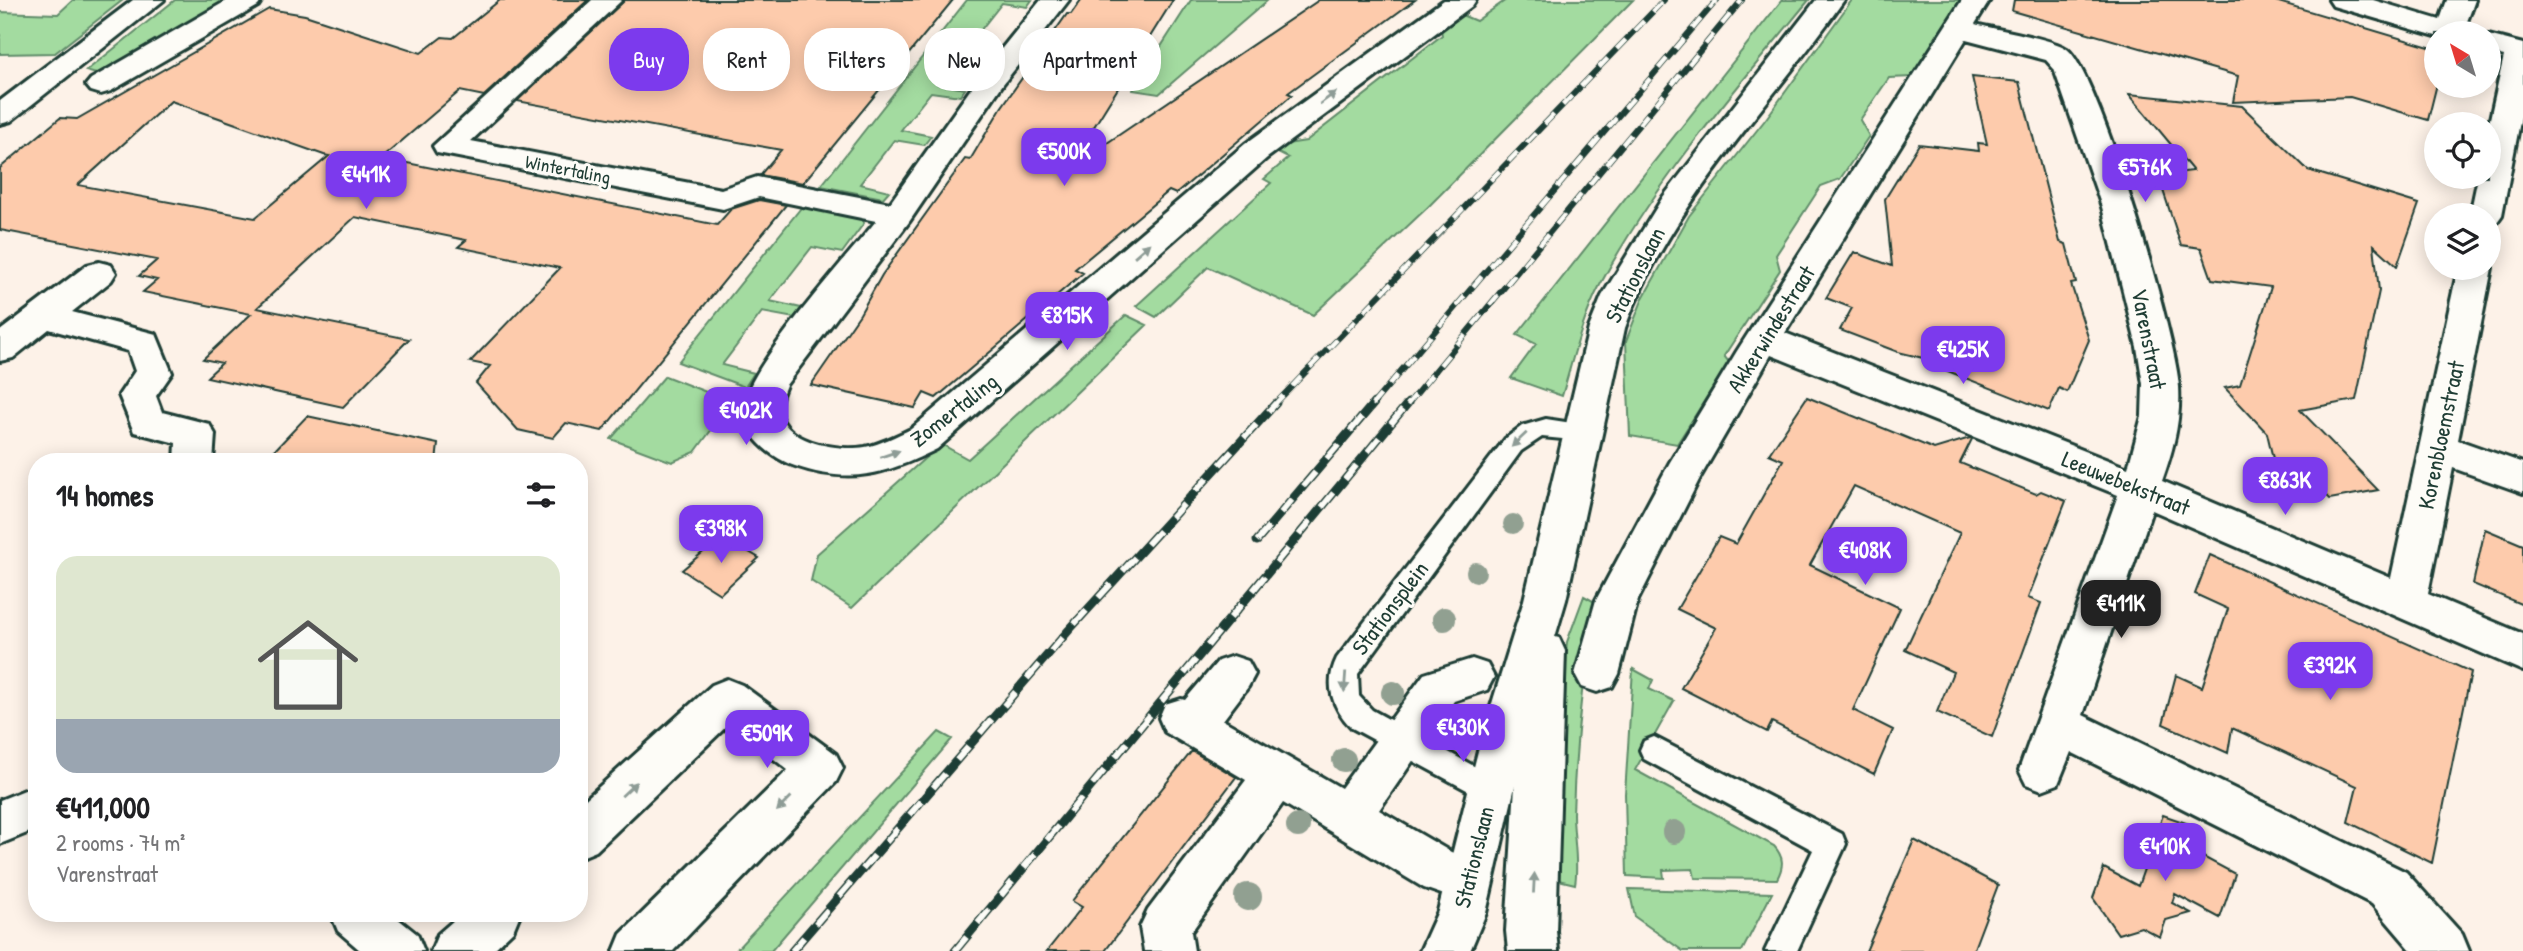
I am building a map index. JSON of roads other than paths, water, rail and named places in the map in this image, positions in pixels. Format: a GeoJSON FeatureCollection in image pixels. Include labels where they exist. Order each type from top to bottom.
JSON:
{"type":"FeatureCollection","features":[{"type":"Feature","properties":{"kind":"street"},"geometry":{"type":"LineString","coordinates":[[0,116],[150,0]]}},
{"type":"Feature","properties":{"kind":"street"},"geometry":{"type":"LineString","coordinates":[[101,85],[248,0]]}},
{"type":"Feature","properties":{"kind":"street","name":"Wintertaling"},"geometry":{"type":"LineString","coordinates":[[608,0],[449,146],[723,199],[757,187],[898,215]]}},
{"type":"Feature","properties":{"kind":"street","name":"Zomertaling"},"geometry":{"type":"LineString","coordinates":[[1055,0],[992,79],[898,215],[769,381],[762,400],[762,416],[770,431],[811,458],[841,463],[861,462],[903,449],[924,439],[1256,151],[1462,0]]}},
{"type":"Feature","properties":{"kind":"street","name":"Stationslaan"},"geometry":{"type":"LineString","coordinates":[[1446,951],[1462,913],[1491,790],[1545,600],[1607,328],[1619,296],[1674,204],[1830,0]]}},
{"type":"Feature","properties":{"kind":"street"},"geometry":{"type":"LineString","coordinates":[[2343,0],[2424,24]]}},
{"type":"Feature","properties":{"kind":"street"},"geometry":{"type":"LineString","coordinates":[[2456,21],[2461,0]]}},
{"type":"Feature","properties":{"kind":"street","name":"Akkerwindestraat"},"geometry":{"type":"LineString","coordinates":[[1597,674],[1609,621],[1617,600],[1684,472],[1764,338],[1968,15]]}},
{"type":"Feature","properties":{"kind":"street","name":"Varenstraat"},"geometry":{"type":"LineString","coordinates":[[1968,15],[2056,54],[2068,67],[2118,207],[2155,347],[2161,383],[2161,416],[2154,449],[2042,770]]}},
{"type":"Feature","properties":{"kind":"street"},"geometry":{"type":"LineString","coordinates":[[2489,203],[2521,52],[2501,47]]}},
{"type":"Feature","properties":{"kind":"street"},"geometry":{"type":"LineString","coordinates":[[0,349],[99,273]]}},
{"type":"Feature","properties":{"kind":"street","name":"Korenbloemstraat"},"geometry":{"type":"LineString","coordinates":[[2406,602],[2473,280]]}},
{"type":"Feature","properties":{"kind":"street"},"geometry":{"type":"LineString","coordinates":[[44,316],[143,343],[154,373],[137,395],[147,422],[196,434],[195,453]]}},
{"type":"Feature","properties":{"kind":"street","name":"Leeuwebekstraat"},"geometry":{"type":"LineString","coordinates":[[1764,338],[2140,488],[2523,653]]}},
{"type":"Feature","properties":{"kind":"street"},"geometry":{"type":"LineString","coordinates":[[2438,448],[2523,478]]}},
{"type":"Feature","properties":{"kind":"street","name":"Stationslaan"},"geometry":{"type":"LineString","coordinates":[[1533,951],[1531,931],[1545,600]]}},
{"type":"Feature","properties":{"kind":"street"},"geometry":{"type":"LineString","coordinates":[[1233,674],[1186,721],[1441,872],[1453,875]]}},
{"type":"Feature","properties":{"kind":"street"},"geometry":{"type":"LineString","coordinates":[[1348,817],[1439,687],[1472,677]]}},
{"type":"Feature","properties":{"kind":"street"},"geometry":{"type":"LineString","coordinates":[[588,828],[727,698],[820,768],[639,951]]}},
{"type":"Feature","properties":{"kind":"street"},"geometry":{"type":"LineString","coordinates":[[2059,724],[2389,888],[2444,951]]}},
{"type":"Feature","properties":{"kind":"street"},"geometry":{"type":"LineString","coordinates":[[1169,951],[1165,927],[1277,775]]}},
{"type":"Feature","properties":{"kind":"street"},"geometry":{"type":"LineString","coordinates":[[0,823],[28,810]]}},
{"type":"Feature","properties":{"kind":"street"},"geometry":{"type":"LineString","coordinates":[[456,951],[487,922]]}},
{"type":"Feature","properties":{"kind":"lane","name":"Stationsplein"},"geometry":{"type":"LineString","coordinates":[[1491,790],[1362,719],[1351,709],[1342,688],[1347,666],[1513,444],[1530,430],[1539,427],[1583,432]]}},
{"type":"Feature","properties":{"kind":"lane"},"geometry":{"type":"LineString","coordinates":[[1654,750],[1831,844],[1781,951]]}},
{"type":"Feature","properties":{"kind":"railway"},"geometry":{"type":"LineString","coordinates":[[1274,405],[1664,0]]}},
{"type":"Feature","properties":{"kind":"railway"},"geometry":{"type":"LineString","coordinates":[[1372,405],[1717,0]]}},
{"type":"Feature","properties":{"kind":"railway"},"geometry":{"type":"LineString","coordinates":[[1407,405],[1742,0]]}},
{"type":"Feature","properties":{"kind":"railway"},"geometry":{"type":"LineString","coordinates":[[792,951],[1069,630],[1276,403]]}},
{"type":"Feature","properties":{"kind":"railway"},"geometry":{"type":"LineString","coordinates":[[1257,541],[1374,403]]}},
{"type":"Feature","properties":{"kind":"railway"},"geometry":{"type":"LineString","coordinates":[[955,951],[1408,403]]}}]}
